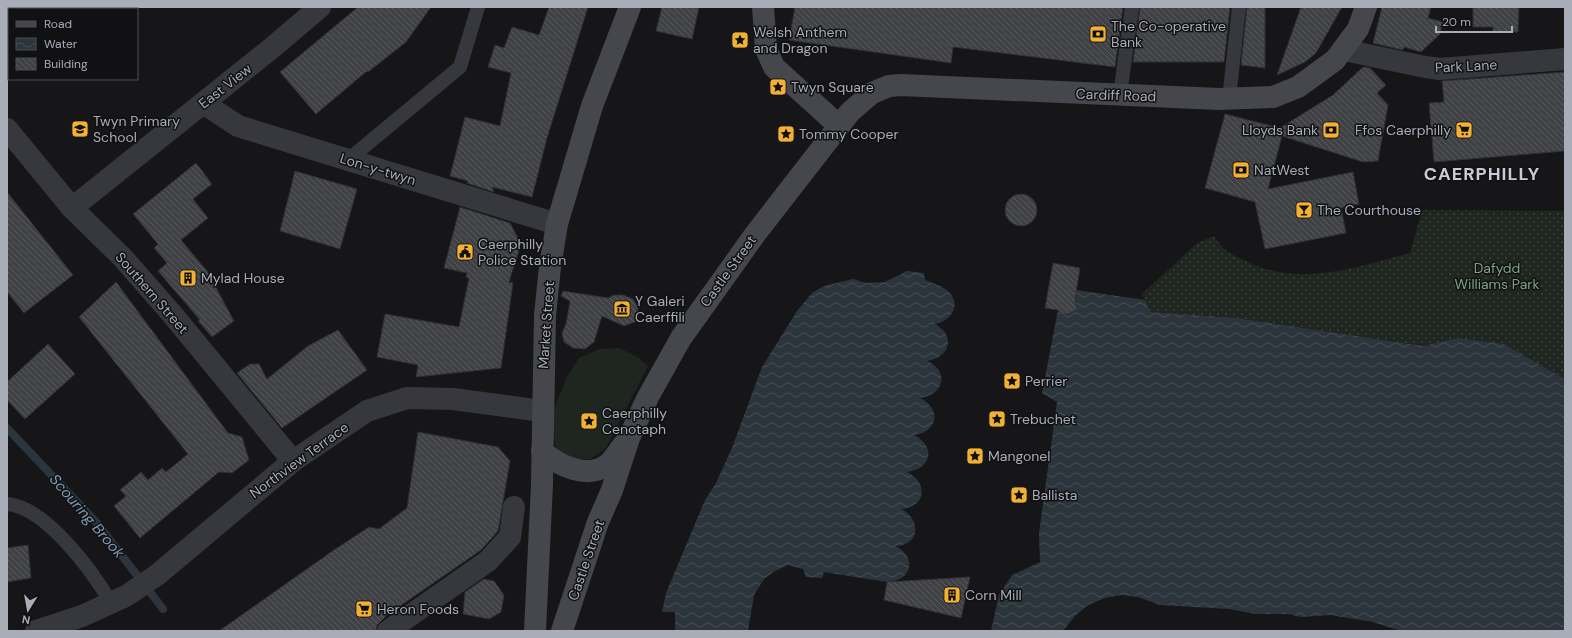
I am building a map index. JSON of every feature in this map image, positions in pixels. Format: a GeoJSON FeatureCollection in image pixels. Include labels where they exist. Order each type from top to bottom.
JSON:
{"type":"FeatureCollection","features":[{"type":"Feature","properties":{"kind":"main road","name":"Market Street"},"geometry":{"type":"LineString","coordinates":[[535,631],[542,451],[545,315],[550,267],[558,224],[592,106],[630,7]]}},
{"type":"Feature","properties":{"kind":"main road"},"geometry":{"type":"LineString","coordinates":[[763,7],[766,49],[774,66],[838,125]]}},
{"type":"Feature","properties":{"kind":"main road","name":"Cardiff Road"},"geometry":{"type":"LineString","coordinates":[[838,125],[862,100],[872,93],[889,86],[918,85],[1229,99],[1260,99],[1286,94],[1298,88],[1324,69],[1344,50],[1358,29],[1366,7]]}},
{"type":"Feature","properties":{"kind":"main road","name":"Castle Street"},"geometry":{"type":"LineString","coordinates":[[562,631],[598,522],[612,490],[629,438],[656,381],[685,332],[752,239],[838,125]]}},
{"type":"Feature","properties":{"kind":"main road"},"geometry":{"type":"LineString","coordinates":[[542,451],[561,465],[591,472],[608,464],[629,438]]}},
{"type":"Feature","properties":{"kind":"street","name":"East View"},"geometry":{"type":"LineString","coordinates":[[72,208],[320,7]]}},
{"type":"Feature","properties":{"kind":"street","name":"Park Lane"},"geometry":{"type":"LineString","coordinates":[[1344,50],[1425,68],[1565,58]]}},
{"type":"Feature","properties":{"kind":"street","name":"Lon-y-twyn"},"geometry":{"type":"LineString","coordinates":[[203,103],[238,126],[558,224]]}},
{"type":"Feature","properties":{"kind":"street","name":"Southern Street"},"geometry":{"type":"LineString","coordinates":[[7,129],[72,208],[123,258],[292,461]]}},
{"type":"Feature","properties":{"kind":"street","name":"Northview Terrace"},"geometry":{"type":"LineString","coordinates":[[36,631],[82,616],[118,600],[157,575],[292,461],[367,410],[407,398],[453,399],[542,411]]}},
{"type":"Feature","properties":{"kind":"street"},"geometry":{"type":"LineString","coordinates":[[388,631],[488,561],[510,537],[514,507]]}},
{"type":"Feature","properties":{"kind":"lane"},"geometry":{"type":"LineString","coordinates":[[348,160],[460,67],[478,7]]}},
{"type":"Feature","properties":{"kind":"lane"},"geometry":{"type":"LineString","coordinates":[[1120,94],[1132,7]]}},
{"type":"Feature","properties":{"kind":"lane"},"geometry":{"type":"LineString","coordinates":[[1229,99],[1239,7]]}},
{"type":"Feature","properties":{"kind":"lane"},"geometry":{"type":"LineString","coordinates":[[7,504],[24,508],[48,524],[118,600]]}},
{"type":"Feature","properties":{"kind":"green space","name":"Dafydd Williams Park"},"geometry":{"type":"Polygon","coordinates":[[[1422,210],[1565,211],[1565,379],[1504,344],[1458,338],[1423,346],[1237,318],[1150,312],[1142,294],[1196,244],[1213,236],[1228,252],[1264,269],[1285,273],[1327,273],[1410,253],[1422,210]]]}},
{"type":"Feature","properties":{"kind":"green space"},"geometry":{"type":"Polygon","coordinates":[[[619,348],[639,358],[648,366],[606,448],[590,459],[570,459],[561,455],[555,445],[552,418],[557,401],[568,375],[579,358],[599,349],[619,348]]]}},
{"type":"Feature","properties":{"kind":"water"},"geometry":{"type":"Polygon","coordinates":[[[907,271],[924,273],[925,280],[948,291],[952,296],[954,307],[953,312],[945,320],[934,324],[946,334],[948,346],[941,356],[927,361],[934,365],[939,371],[941,382],[939,388],[928,396],[920,398],[932,408],[934,420],[928,430],[914,435],[926,445],[928,456],[926,462],[915,470],[907,472],[919,482],[922,494],[916,504],[901,509],[908,513],[915,525],[913,537],[909,542],[903,545],[895,546],[907,556],[909,568],[907,573],[902,578],[887,582],[824,572],[822,578],[806,577],[803,569],[788,565],[775,571],[764,579],[754,595],[748,631],[675,631],[675,612],[662,612],[666,593],[705,500],[716,483],[732,448],[762,367],[797,311],[812,293],[824,286],[853,279],[866,283],[885,282],[907,271]]]}},
{"type":"Feature","properties":{"kind":"water"},"geometry":{"type":"Polygon","coordinates":[[[1076,290],[1145,300],[1150,312],[1237,318],[1423,346],[1458,338],[1504,344],[1565,379],[1565,631],[1401,631],[1373,622],[1330,615],[1301,617],[1288,614],[1256,614],[1229,609],[1160,605],[1138,597],[1121,595],[1105,598],[1088,605],[1075,616],[1063,631],[991,631],[999,595],[1012,575],[1040,562],[1039,533],[1057,402],[1042,393],[1058,310],[1066,314],[1074,311],[1076,290]]]}},
{"type":"Feature","properties":{"kind":"building"},"geometry":{"type":"Polygon","coordinates":[[[358,7],[431,7],[406,42],[368,72],[367,71],[316,114],[280,72],[358,7]]]}},
{"type":"Feature","properties":{"kind":"building"},"geometry":{"type":"Polygon","coordinates":[[[549,7],[588,7],[547,138],[532,197],[492,187],[494,192],[467,183],[468,181],[450,176],[465,117],[500,126],[511,73],[488,67],[495,45],[504,48],[512,27],[539,35],[549,7]]]}},
{"type":"Feature","properties":{"kind":"building"},"geometry":{"type":"Polygon","coordinates":[[[662,7],[699,7],[692,39],[656,31],[662,7]]]}},
{"type":"Feature","properties":{"kind":"building"},"geometry":{"type":"Polygon","coordinates":[[[795,7],[1123,7],[1115,67],[953,47],[951,63],[789,40],[795,7]]]}},
{"type":"Feature","properties":{"kind":"building"},"geometry":{"type":"Polygon","coordinates":[[[1140,7],[1230,7],[1224,62],[1133,62],[1140,7]]]}},
{"type":"Feature","properties":{"kind":"building"},"geometry":{"type":"Polygon","coordinates":[[[1247,7],[1265,7],[1265,68],[1241,65],[1247,7]]]}},
{"type":"Feature","properties":{"kind":"building"},"geometry":{"type":"Polygon","coordinates":[[[1301,7],[1342,7],[1316,53],[1305,62],[1277,75],[1301,7]]]}},
{"type":"Feature","properties":{"kind":"building"},"geometry":{"type":"Polygon","coordinates":[[[1382,7],[1431,7],[1428,18],[1443,22],[1440,34],[1421,52],[1404,47],[1403,50],[1373,43],[1382,7]]]}},
{"type":"Feature","properties":{"kind":"building"},"geometry":{"type":"Polygon","coordinates":[[[1473,7],[1519,7],[1518,32],[1493,32],[1493,27],[1473,27],[1473,7]]]}},
{"type":"Feature","properties":{"kind":"building"},"geometry":{"type":"Polygon","coordinates":[[[1363,67],[1370,68],[1386,85],[1377,93],[1388,105],[1378,161],[1363,162],[1282,136],[1268,189],[1353,172],[1359,204],[1341,208],[1346,233],[1265,249],[1255,202],[1205,188],[1225,114],[1280,128],[1333,95],[1363,67]]]}},
{"type":"Feature","properties":{"kind":"building"},"geometry":{"type":"Polygon","coordinates":[[[1565,72],[1565,151],[1434,162],[1429,103],[1444,102],[1442,81],[1565,72]]]}},
{"type":"Feature","properties":{"kind":"building"},"geometry":{"type":"Polygon","coordinates":[[[196,163],[212,184],[193,199],[208,218],[181,240],[207,271],[234,321],[212,337],[198,321],[200,320],[158,271],[167,263],[154,248],[158,244],[133,214],[196,163]]]}},
{"type":"Feature","properties":{"kind":"building"},"geometry":{"type":"Polygon","coordinates":[[[295,171],[357,189],[340,249],[280,231],[295,171]]]}},
{"type":"Feature","properties":{"kind":"building"},"geometry":{"type":"Polygon","coordinates":[[[7,192],[73,275],[24,313],[7,292],[7,192]]]}},
{"type":"Feature","properties":{"kind":"building"},"geometry":{"type":"Polygon","coordinates":[[[1021,194],[1027,195],[1034,201],[1037,210],[1036,216],[1030,223],[1021,226],[1015,225],[1008,219],[1005,210],[1006,204],[1012,197],[1021,194]]]}},
{"type":"Feature","properties":{"kind":"building"},"geometry":{"type":"Polygon","coordinates":[[[460,207],[510,223],[521,244],[509,282],[513,283],[501,368],[416,377],[418,365],[377,357],[385,314],[459,327],[469,278],[466,277],[467,273],[444,268],[460,207]]]}},
{"type":"Feature","properties":{"kind":"building"},"geometry":{"type":"Polygon","coordinates":[[[1053,263],[1080,268],[1075,299],[1077,309],[1069,314],[1063,314],[1058,310],[1045,308],[1053,263]]]}},
{"type":"Feature","properties":{"kind":"building"},"geometry":{"type":"Polygon","coordinates":[[[116,282],[228,433],[242,437],[249,460],[232,473],[219,472],[140,538],[114,506],[126,496],[120,490],[141,472],[148,480],[162,468],[166,472],[188,454],[79,317],[116,282]]]}},
{"type":"Feature","properties":{"kind":"building"},"geometry":{"type":"Polygon","coordinates":[[[563,291],[608,298],[614,295],[623,295],[633,299],[638,308],[637,321],[624,326],[602,316],[594,342],[585,349],[573,348],[564,342],[562,333],[566,324],[570,301],[561,296],[563,291]]]}},
{"type":"Feature","properties":{"kind":"building"},"geometry":{"type":"Polygon","coordinates":[[[338,330],[367,370],[282,428],[237,373],[250,364],[259,364],[267,379],[308,346],[338,330]]]}},
{"type":"Feature","properties":{"kind":"building"},"geometry":{"type":"Polygon","coordinates":[[[48,344],[75,374],[25,419],[7,400],[7,382],[48,344]]]}},
{"type":"Feature","properties":{"kind":"building"},"geometry":{"type":"Polygon","coordinates":[[[418,432],[498,447],[510,461],[498,531],[481,550],[387,615],[377,625],[376,631],[219,631],[369,527],[379,529],[407,508],[418,432]]]}},
{"type":"Feature","properties":{"kind":"building"},"geometry":{"type":"Polygon","coordinates":[[[28,545],[31,578],[7,582],[7,548],[28,545]]]}},
{"type":"Feature","properties":{"kind":"building"},"geometry":{"type":"Polygon","coordinates":[[[970,577],[961,618],[884,600],[887,582],[970,577]]]}},
{"type":"Feature","properties":{"kind":"building"},"geometry":{"type":"Polygon","coordinates":[[[484,579],[494,581],[504,595],[501,612],[489,619],[463,614],[465,592],[484,579]]]}},
{"type":"Feature","properties":{"kind":"waterway","name":"Scouring Brook"},"geometry":{"type":"LineString","coordinates":[[7,428],[96,522],[163,609]]}},
{"type":"Feature","properties":{"kind":"place","name":"The Co-operative Bank"},"geometry":{"type":"Point","coordinates":[1098,34]}},
{"type":"Feature","properties":{"kind":"place","name":"Welsh Anthem and Dragon"},"geometry":{"type":"Point","coordinates":[740,40]}},
{"type":"Feature","properties":{"kind":"place","name":"Twyn Square"},"geometry":{"type":"Point","coordinates":[778,87]}},
{"type":"Feature","properties":{"kind":"place","name":"Twyn Primary School"},"geometry":{"type":"Point","coordinates":[80,129]}},
{"type":"Feature","properties":{"kind":"place","name":"Lloyds Bank"},"geometry":{"type":"Point","coordinates":[1331,130]}},
{"type":"Feature","properties":{"kind":"place","name":"Ffos Caerphilly"},"geometry":{"type":"Point","coordinates":[1464,130]}},
{"type":"Feature","properties":{"kind":"place","name":"Tommy Cooper"},"geometry":{"type":"Point","coordinates":[786,134]}},
{"type":"Feature","properties":{"kind":"place","name":"NatWest"},"geometry":{"type":"Point","coordinates":[1241,170]}},
{"type":"Feature","properties":{"kind":"place","name":"The Courthouse"},"geometry":{"type":"Point","coordinates":[1304,210]}},
{"type":"Feature","properties":{"kind":"place","name":"Caerphilly Police Station"},"geometry":{"type":"Point","coordinates":[465,252]}},
{"type":"Feature","properties":{"kind":"place","name":"Mylad House"},"geometry":{"type":"Point","coordinates":[188,278]}},
{"type":"Feature","properties":{"kind":"place","name":"Y Galeri Caerffili"},"geometry":{"type":"Point","coordinates":[622,309]}},
{"type":"Feature","properties":{"kind":"place","name":"Perrier"},"geometry":{"type":"Point","coordinates":[1012,381]}},
{"type":"Feature","properties":{"kind":"place","name":"Trebuchet"},"geometry":{"type":"Point","coordinates":[997,419]}},
{"type":"Feature","properties":{"kind":"place","name":"Caerphilly Cenotaph"},"geometry":{"type":"Point","coordinates":[589,421]}},
{"type":"Feature","properties":{"kind":"place","name":"Mangonel"},"geometry":{"type":"Point","coordinates":[975,456]}},
{"type":"Feature","properties":{"kind":"place","name":"Ballista"},"geometry":{"type":"Point","coordinates":[1019,495]}},
{"type":"Feature","properties":{"kind":"place","name":"Corn Mill"},"geometry":{"type":"Point","coordinates":[952,595]}},
{"type":"Feature","properties":{"kind":"place","name":"Heron Foods"},"geometry":{"type":"Point","coordinates":[364,609]}},
{"type":"Feature","properties":{"kind":"district","name":"CAERPHILLY"},"geometry":{"type":"Point","coordinates":[1482,174]}}]}
